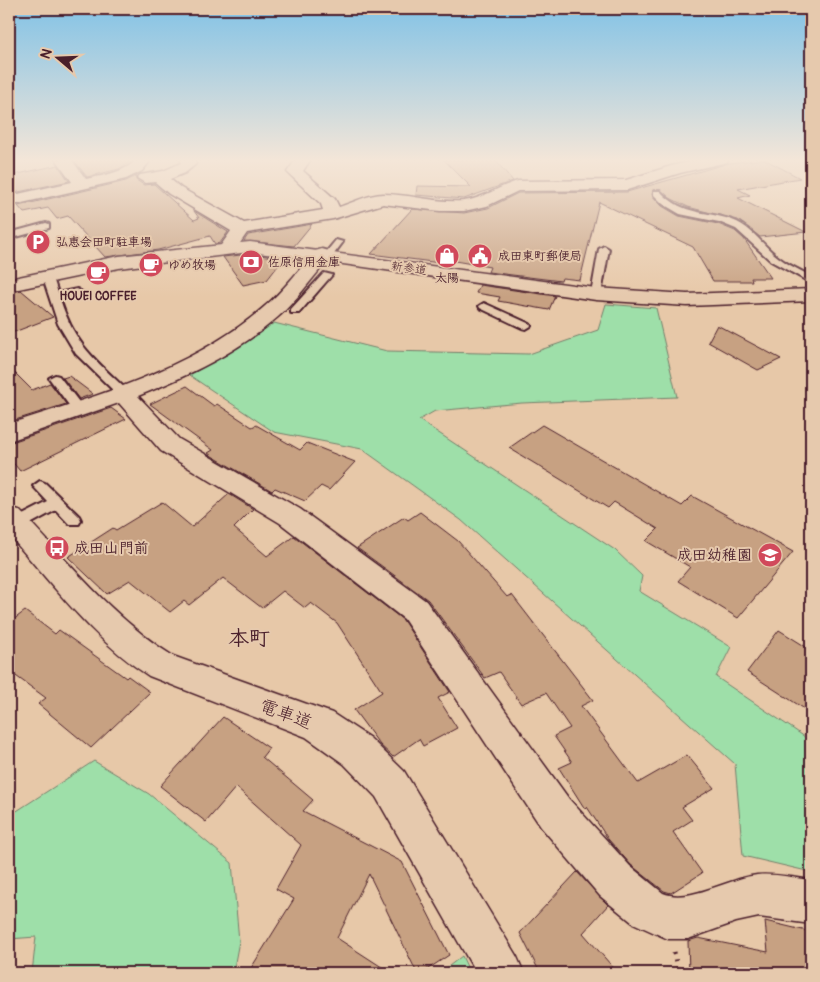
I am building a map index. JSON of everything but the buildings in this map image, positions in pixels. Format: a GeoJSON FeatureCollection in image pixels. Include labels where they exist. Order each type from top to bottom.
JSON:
{"type":"FeatureCollection","features":[{"type":"Feature","properties":{"kind":"street"},"geometry":{"type":"LineString","coordinates":[[199,205],[241,229],[333,214],[363,205]]}},
{"type":"Feature","properties":{"kind":"street"},"geometry":{"type":"LineString","coordinates":[[329,205],[333,214]]}},
{"type":"Feature","properties":{"kind":"street"},"geometry":{"type":"LineString","coordinates":[[449,205],[468,205]]}},
{"type":"Feature","properties":{"kind":"street"},"geometry":{"type":"LineString","coordinates":[[228,248],[241,229]]}},
{"type":"Feature","properties":{"kind":"street","name":"新参道"},"geometry":{"type":"LineString","coordinates":[[9,285],[47,275],[123,270],[228,248],[276,249],[596,294],[687,300],[734,300],[811,295]]}},
{"type":"Feature","properties":{"kind":"street"},"geometry":{"type":"LineString","coordinates":[[9,433],[123,394],[182,368],[227,343],[271,312],[298,298],[329,257]]}},
{"type":"Feature","properties":{"kind":"street"},"geometry":{"type":"LineString","coordinates":[[123,394],[170,445],[290,516],[415,610],[555,812],[615,881],[648,908],[668,917],[688,917],[736,900],[759,896],[811,902]]}},
{"type":"Feature","properties":{"kind":"street","name":"電車道"},"geometry":{"type":"LineString","coordinates":[[13,521],[113,630],[139,652],[161,666],[318,725],[357,751],[390,784],[502,973]]}},
{"type":"Feature","properties":{"kind":"lane"},"geometry":{"type":"LineString","coordinates":[[666,205],[674,210],[720,219],[741,228],[774,260],[811,280]]}},
{"type":"Feature","properties":{"kind":"lane"},"geometry":{"type":"LineString","coordinates":[[9,236],[46,226]]}},
{"type":"Feature","properties":{"kind":"lane"},"geometry":{"type":"LineString","coordinates":[[596,294],[604,248]]}},
{"type":"Feature","properties":{"kind":"lane"},"geometry":{"type":"LineString","coordinates":[[47,275],[63,324],[82,354],[123,394]]}},
{"type":"Feature","properties":{"kind":"lane"},"geometry":{"type":"LineString","coordinates":[[54,297],[77,292],[78,295]]}},
{"type":"Feature","properties":{"kind":"lane"},"geometry":{"type":"LineString","coordinates":[[484,306],[526,326]]}},
{"type":"Feature","properties":{"kind":"lane"},"geometry":{"type":"LineString","coordinates":[[55,378],[78,409]]}},
{"type":"Feature","properties":{"kind":"lane"},"geometry":{"type":"LineString","coordinates":[[40,486],[74,520]]}},
{"type":"Feature","properties":{"kind":"lane"},"geometry":{"type":"LineString","coordinates":[[13,521],[57,503]]}},
{"type":"Feature","properties":{"kind":"green space"},"geometry":{"type":"Polygon","coordinates":[[[606,304],[656,308],[677,397],[522,403],[435,411],[419,420],[615,550],[642,576],[639,591],[731,647],[716,677],[811,741],[811,872],[743,856],[735,764],[461,520],[362,449],[274,432],[189,375],[228,354],[274,323],[387,351],[529,354],[598,330],[606,304]]]}},
{"type":"Feature","properties":{"kind":"green space"},"geometry":{"type":"Polygon","coordinates":[[[94,761],[149,794],[232,863],[239,941],[233,973],[32,973],[36,937],[9,939],[9,816],[94,761]]]}},
{"type":"Feature","properties":{"kind":"green space"},"geometry":{"type":"Polygon","coordinates":[[[462,956],[470,973],[440,973],[462,956]]]}},
{"type":"Feature","properties":{"kind":"place","name":"弘恵会田町駐車場"},"geometry":{"type":"Point","coordinates":[38,242]}},
{"type":"Feature","properties":{"kind":"place","name":"太陽"},"geometry":{"type":"Point","coordinates":[447,256]}},
{"type":"Feature","properties":{"kind":"place","name":"成田東町郵便局"},"geometry":{"type":"Point","coordinates":[480,256]}},
{"type":"Feature","properties":{"kind":"place","name":"佐原信用金庫"},"geometry":{"type":"Point","coordinates":[251,262]}},
{"type":"Feature","properties":{"kind":"place","name":"ゆめ牧場"},"geometry":{"type":"Point","coordinates":[151,265]}},
{"type":"Feature","properties":{"kind":"place","name":"HOUEI COFFEE"},"geometry":{"type":"Point","coordinates":[98,273]}},
{"type":"Feature","properties":{"kind":"place","name":"成田山門前"},"geometry":{"type":"Point","coordinates":[57,548]}},
{"type":"Feature","properties":{"kind":"place","name":"成田幼稚園"},"geometry":{"type":"Point","coordinates":[770,555]}},
{"type":"Feature","properties":{"kind":"district","name":"本町"},"geometry":{"type":"Point","coordinates":[249,638]}}]}
